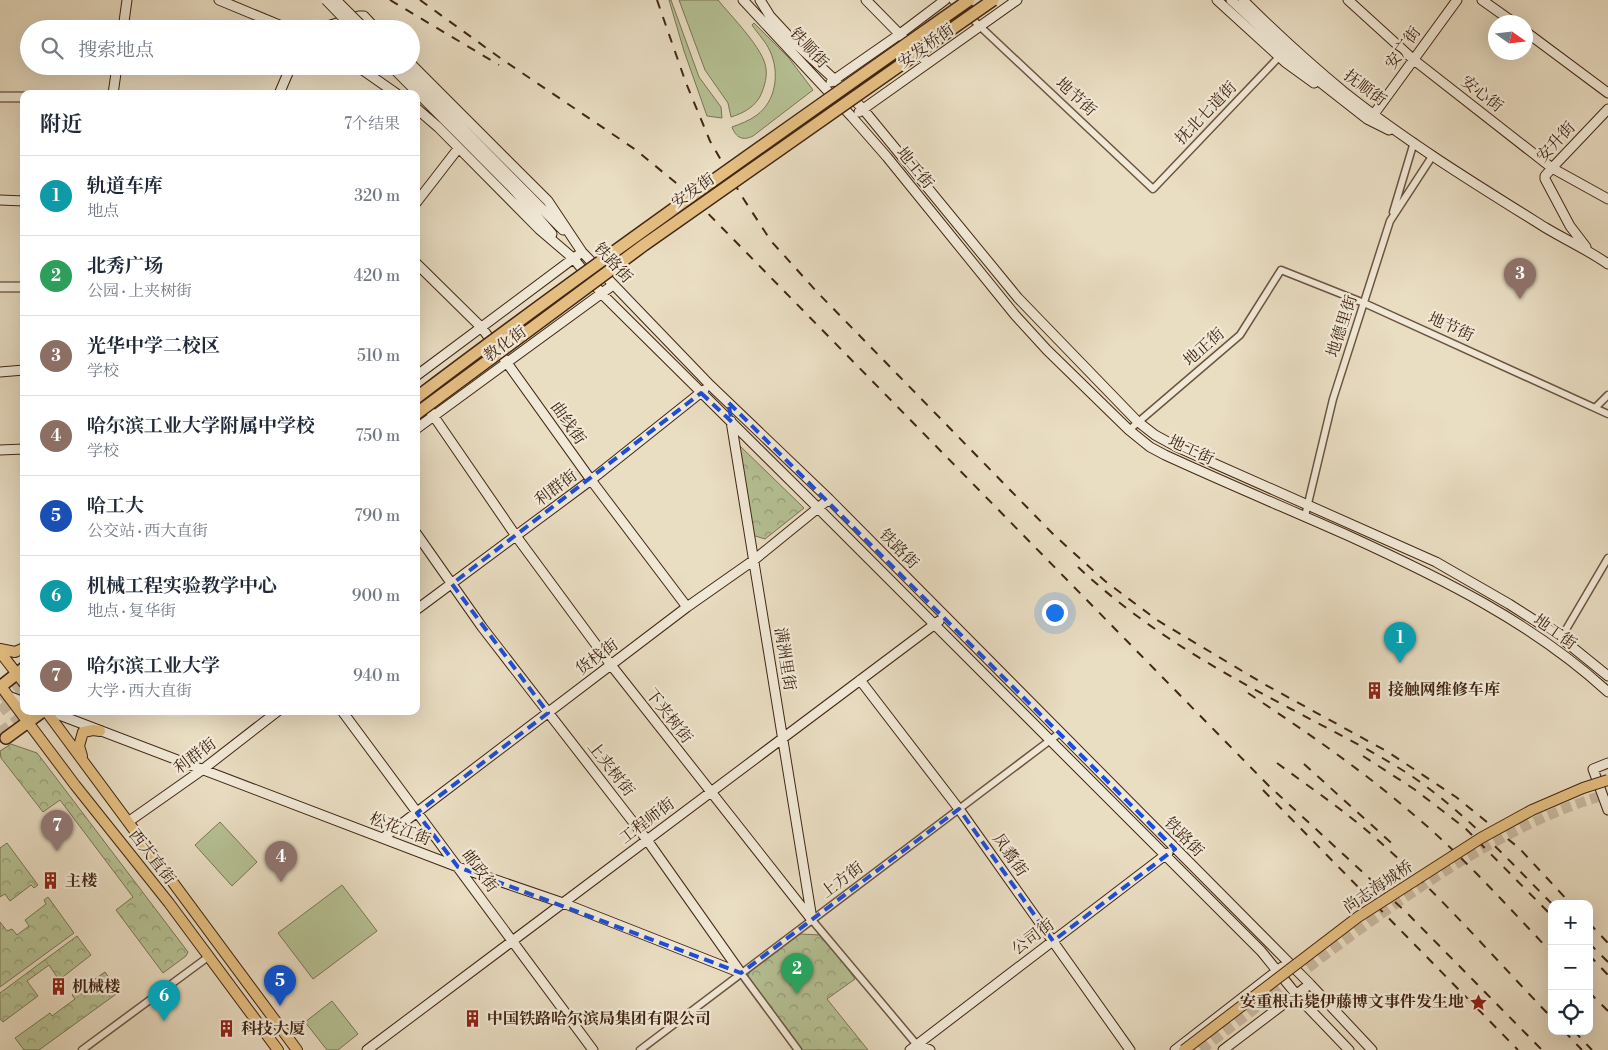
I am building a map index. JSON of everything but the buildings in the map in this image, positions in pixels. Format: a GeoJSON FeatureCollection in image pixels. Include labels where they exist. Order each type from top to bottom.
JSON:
{"type":"FeatureCollection","features":[{"type":"Feature","properties":{"kind":"highway","name":"安发街"},"geometry":{"type":"LineString","coordinates":[[420,395],[640,232],[969,0]]}},
{"type":"Feature","properties":{"kind":"highway","name":"安发街"},"geometry":{"type":"LineString","coordinates":[[420,411],[644,245],[993,0]]}},
{"type":"Feature","properties":{"kind":"highway"},"geometry":{"type":"LineString","coordinates":[[0,686],[20,675]]}},
{"type":"Feature","properties":{"kind":"highway"},"geometry":{"type":"LineString","coordinates":[[6,738],[39,715]]}},
{"type":"Feature","properties":{"kind":"main road"},"geometry":{"type":"LineString","coordinates":[[124,20],[127,0]]}},
{"type":"Feature","properties":{"kind":"main road"},"geometry":{"type":"LineString","coordinates":[[219,0],[267,20]]}},
{"type":"Feature","properties":{"kind":"main road"},"geometry":{"type":"LineString","coordinates":[[326,0],[345,20]]}},
{"type":"Feature","properties":{"kind":"main road"},"geometry":{"type":"LineString","coordinates":[[336,0],[355,20]]}},
{"type":"Feature","properties":{"kind":"main road","name":"铁顺街"},"geometry":{"type":"LineString","coordinates":[[743,0],[852,117]]}},
{"type":"Feature","properties":{"kind":"main road","name":"铁顺街"},"geometry":{"type":"LineString","coordinates":[[760,0],[770,16],[796,44],[863,109]]}},
{"type":"Feature","properties":{"kind":"main road"},"geometry":{"type":"LineString","coordinates":[[866,0],[928,62]]}},
{"type":"Feature","properties":{"kind":"main road","name":"安发桥街"},"geometry":{"type":"LineString","coordinates":[[824,86],[900,34],[945,0]]}},
{"type":"Feature","properties":{"kind":"main road","name":"安发桥街"},"geometry":{"type":"LineString","coordinates":[[852,117],[1017,0]]}},
{"type":"Feature","properties":{"kind":"main road","name":"抚顺街"},"geometry":{"type":"LineString","coordinates":[[1217,0],[1280,57],[1318,86],[1346,102]]}},
{"type":"Feature","properties":{"kind":"main road","name":"抚顺街"},"geometry":{"type":"LineString","coordinates":[[1232,0],[1295,60],[1367,119],[1414,142]]}},
{"type":"Feature","properties":{"kind":"main road","name":"抚顺街"},"geometry":{"type":"LineString","coordinates":[[1243,0],[1311,64],[1374,114],[1414,142]]}},
{"type":"Feature","properties":{"kind":"main road","name":"安心街"},"geometry":{"type":"LineString","coordinates":[[1348,0],[1414,60],[1552,168],[1608,199]]}},
{"type":"Feature","properties":{"kind":"main road","name":"安广街"},"geometry":{"type":"LineString","coordinates":[[1374,114],[1457,0]]}},
{"type":"Feature","properties":{"kind":"main road"},"geometry":{"type":"LineString","coordinates":[[1482,0],[1503,15]]}},
{"type":"Feature","properties":{"kind":"main road"},"geometry":{"type":"LineString","coordinates":[[346,20],[364,16],[368,20]]}},
{"type":"Feature","properties":{"kind":"main road"},"geometry":{"type":"LineString","coordinates":[[1533,37],[1608,93]]}},
{"type":"Feature","properties":{"kind":"main road","name":"铁路街"},"geometry":{"type":"LineString","coordinates":[[420,73],[548,201],[582,252],[710,385],[829,499],[1061,732],[1310,984],[1372,1050]]}},
{"type":"Feature","properties":{"kind":"main road"},"geometry":{"type":"LineString","coordinates":[[114,90],[116,75]]}},
{"type":"Feature","properties":{"kind":"main road"},"geometry":{"type":"LineString","coordinates":[[282,90],[287,75]]}},
{"type":"Feature","properties":{"kind":"main road"},"geometry":{"type":"LineString","coordinates":[[370,75],[391,90]]}},
{"type":"Feature","properties":{"kind":"main road"},"geometry":{"type":"LineString","coordinates":[[400,75],[416,90]]}},
{"type":"Feature","properties":{"kind":"main road"},"geometry":{"type":"LineString","coordinates":[[409,75],[517,189],[574,258]]}},
{"type":"Feature","properties":{"kind":"main road"},"geometry":{"type":"LineString","coordinates":[[420,94],[517,189],[566,232],[582,252]]}},
{"type":"Feature","properties":{"kind":"main road"},"geometry":{"type":"LineString","coordinates":[[0,97],[20,97]]}},
{"type":"Feature","properties":{"kind":"main road","name":"地工街"},"geometry":{"type":"LineString","coordinates":[[863,109],[1018,298],[1138,422],[1155,435],[1436,562],[1509,604],[1561,638],[1608,676]]}},
{"type":"Feature","properties":{"kind":"main road","name":"安升街"},"geometry":{"type":"LineString","coordinates":[[1588,250],[1570,226],[1546,182],[1545,176],[1608,109]]}},
{"type":"Feature","properties":{"kind":"main road","name":"铁路街"},"geometry":{"type":"LineString","coordinates":[[420,111],[539,228],[574,258],[602,294],[1261,951],[1297,994],[1349,1050]]}},
{"type":"Feature","properties":{"kind":"main road","name":"地工街"},"geometry":{"type":"LineString","coordinates":[[852,117],[887,157],[1014,314],[1047,350],[1129,430],[1150,447],[1410,564],[1456,587],[1546,642],[1608,692]]}},
{"type":"Feature","properties":{"kind":"main road"},"geometry":{"type":"LineString","coordinates":[[1414,142],[1547,229],[1588,250],[1608,264]]}},
{"type":"Feature","properties":{"kind":"main road"},"geometry":{"type":"LineString","coordinates":[[420,198],[457,150]]}},
{"type":"Feature","properties":{"kind":"main road"},"geometry":{"type":"LineString","coordinates":[[0,200],[20,201]]}},
{"type":"Feature","properties":{"kind":"main road","name":"教化街"},"geometry":{"type":"LineString","coordinates":[[420,373],[582,252]]}},
{"type":"Feature","properties":{"kind":"main road","name":"曲线街"},"geometry":{"type":"LineString","coordinates":[[420,267],[482,328],[591,480],[688,607]]}},
{"type":"Feature","properties":{"kind":"main road","name":"教化街"},"geometry":{"type":"LineString","coordinates":[[420,426],[614,285]]}},
{"type":"Feature","properties":{"kind":"main road"},"geometry":{"type":"LineString","coordinates":[[0,287],[20,287]]}},
{"type":"Feature","properties":{"kind":"main road"},"geometry":{"type":"LineString","coordinates":[[0,372],[20,370]]}},
{"type":"Feature","properties":{"kind":"main road","name":"利群街"},"geometry":{"type":"LineString","coordinates":[[420,607],[591,480],[710,385]]}},
{"type":"Feature","properties":{"kind":"main road","name":"下夹树街"},"geometry":{"type":"LineString","coordinates":[[420,397],[516,536],[611,665],[812,920]]}},
{"type":"Feature","properties":{"kind":"main road","name":"满洲里街"},"geometry":{"type":"LineString","coordinates":[[728,402],[812,920]]}},
{"type":"Feature","properties":{"kind":"main road"},"geometry":{"type":"LineString","coordinates":[[0,450],[20,449]]}},
{"type":"Feature","properties":{"kind":"main road","name":"货栈街"},"geometry":{"type":"LineString","coordinates":[[384,838],[688,607],[754,560],[829,499]]}},
{"type":"Feature","properties":{"kind":"main road","name":"上夹树街"},"geometry":{"type":"LineString","coordinates":[[420,539],[482,627],[648,840],[742,973]]}},
{"type":"Feature","properties":{"kind":"main road","name":"工程师街"},"geometry":{"type":"LineString","coordinates":[[367,1050],[945,616]]}},
{"type":"Feature","properties":{"kind":"main road"},"geometry":{"type":"LineString","coordinates":[[0,651],[16,652],[20,650]]}},
{"type":"Feature","properties":{"kind":"main road"},"geometry":{"type":"LineString","coordinates":[[0,651],[20,673]]}},
{"type":"Feature","properties":{"kind":"main road","name":"凤翥街"},"geometry":{"type":"LineString","coordinates":[[860,680],[958,808],[1130,1050]]}},
{"type":"Feature","properties":{"kind":"main road","name":"西大直街"},"geometry":{"type":"LineString","coordinates":[[0,686],[20,712]]}},
{"type":"Feature","properties":{"kind":"main road"},"geometry":{"type":"LineString","coordinates":[[8,696],[20,700]]}},
{"type":"Feature","properties":{"kind":"main road","name":"西大直街"},"geometry":{"type":"LineString","coordinates":[[22,715],[169,903],[278,1050]]}},
{"type":"Feature","properties":{"kind":"main road","name":"西大直街"},"geometry":{"type":"LineString","coordinates":[[49,715],[297,1050]]}},
{"type":"Feature","properties":{"kind":"main road","name":"松花江街"},"geometry":{"type":"LineString","coordinates":[[57,715],[458,866],[563,903],[742,973]]}},
{"type":"Feature","properties":{"kind":"main road","name":"利群街"},"geometry":{"type":"LineString","coordinates":[[128,822],[202,770],[273,715]]}},
{"type":"Feature","properties":{"kind":"main road","name":"邮政街"},"geometry":{"type":"LineString","coordinates":[[345,715],[593,1050]]}},
{"type":"Feature","properties":{"kind":"main road"},"geometry":{"type":"LineString","coordinates":[[89,770],[80,754],[80,741],[83,732],[86,730],[100,730]]}},
{"type":"Feature","properties":{"kind":"main road"},"geometry":{"type":"LineString","coordinates":[[1608,763],[1594,770],[1608,809]]}},
{"type":"Feature","properties":{"kind":"main road","name":"尚志海城桥"},"geometry":{"type":"LineString","coordinates":[[1184,1050],[1358,917],[1481,838],[1532,810],[1608,780]]}},
{"type":"Feature","properties":{"kind":"main road","name":"公司街"},"geometry":{"type":"LineString","coordinates":[[914,1047],[1175,849]]}},
{"type":"Feature","properties":{"kind":"main road"},"geometry":{"type":"LineString","coordinates":[[1175,1050],[1288,962]]}},
{"type":"Feature","properties":{"kind":"main road"},"geometry":{"type":"LineString","coordinates":[[1223,1050],[1310,984]]}},
{"type":"Feature","properties":{"kind":"main road"},"geometry":{"type":"LineString","coordinates":[[914,1047],[930,1050]]}},
{"type":"Feature","properties":{"kind":"street","name":"地节街"},"geometry":{"type":"LineString","coordinates":[[952,0],[1153,188]]}},
{"type":"Feature","properties":{"kind":"street","name":"抚北七道街"},"geometry":{"type":"LineString","coordinates":[[1153,188],[1280,57]]}},
{"type":"Feature","properties":{"kind":"street"},"geometry":{"type":"LineString","coordinates":[[1390,221],[1414,142]]}},
{"type":"Feature","properties":{"kind":"street","name":"地德里街"},"geometry":{"type":"LineString","coordinates":[[1305,516],[1333,399],[1390,221],[1433,155]]}},
{"type":"Feature","properties":{"kind":"street","name":"地节街"},"geometry":{"type":"LineString","coordinates":[[1281,270],[1364,303],[1608,414]]}},
{"type":"Feature","properties":{"kind":"street","name":"地正街"},"geometry":{"type":"LineString","coordinates":[[1129,430],[1240,335],[1281,270]]}},
{"type":"Feature","properties":{"kind":"street"},"geometry":{"type":"LineString","coordinates":[[1595,408],[1608,395]]}},
{"type":"Feature","properties":{"kind":"street"},"geometry":{"type":"LineString","coordinates":[[1561,638],[1608,558]]}},
{"type":"Feature","properties":{"kind":"street","name":"上方街"},"geometry":{"type":"LineString","coordinates":[[640,1050],[1061,732]]}},
{"type":"Feature","properties":{"kind":"street","name":"下夹树街"},"geometry":{"type":"LineString","coordinates":[[812,920],[914,1047]]}},
{"type":"Feature","properties":{"kind":"street"},"geometry":{"type":"LineString","coordinates":[[82,1050],[208,957]]}},
{"type":"Feature","properties":{"kind":"street","name":"上夹树街"},"geometry":{"type":"LineString","coordinates":[[742,973],[798,1050]]}},
{"type":"Feature","properties":{"kind":"highlighted area"},"geometry":{"type":"Polygon","coordinates":[[[701,393],[732,422],[728,402],[1175,849],[1053,941],[959,809],[741,973],[458,867],[417,813],[548,713],[452,584],[701,393]]]}},
{"type":"Feature","properties":{"kind":"green space"},"geometry":{"type":"Polygon","coordinates":[[[669,0],[671,0],[699,77],[721,107],[722,118],[707,116],[684,51],[669,0]]]}},
{"type":"Feature","properties":{"kind":"green space"},"geometry":{"type":"Polygon","coordinates":[[[679,0],[718,0],[760,52],[766,69],[765,83],[760,97],[745,111],[731,117],[728,103],[705,70],[679,0]]]}},
{"type":"Feature","properties":{"kind":"green space"},"geometry":{"type":"Polygon","coordinates":[[[754,23],[788,57],[813,90],[753,136],[740,138],[732,127],[757,115],[768,102],[774,86],[775,68],[773,59],[764,41],[752,25],[754,23]]]}},
{"type":"Feature","properties":{"kind":"green space"},"geometry":{"type":"Polygon","coordinates":[[[739,445],[804,508],[765,539],[752,535],[739,445]]]}},
{"type":"Feature","properties":{"kind":"green space"},"geometry":{"type":"Polygon","coordinates":[[[11,744],[37,753],[188,952],[186,956],[163,973],[116,910],[133,897],[60,800],[43,812],[1,758],[0,751],[11,744]]]}},
{"type":"Feature","properties":{"kind":"green space"},"geometry":{"type":"Polygon","coordinates":[[[220,822],[257,862],[232,886],[195,845],[220,822]]]}},
{"type":"Feature","properties":{"kind":"green space"},"geometry":{"type":"Polygon","coordinates":[[[7,843],[38,885],[34,888],[31,885],[10,901],[5,894],[0,897],[0,848],[7,843]]]}},
{"type":"Feature","properties":{"kind":"green space"},"geometry":{"type":"Polygon","coordinates":[[[342,885],[377,931],[313,979],[278,933],[342,885]]]}},
{"type":"Feature","properties":{"kind":"green space"},"geometry":{"type":"Polygon","coordinates":[[[48,897],[74,933],[0,987],[0,922],[7,931],[12,929],[17,935],[29,926],[25,920],[46,904],[44,900],[48,897]]]}},
{"type":"Feature","properties":{"kind":"green space"},"geometry":{"type":"Polygon","coordinates":[[[801,934],[820,935],[827,940],[855,979],[827,999],[868,1050],[802,1050],[748,978],[750,969],[792,938],[801,934]]]}},
{"type":"Feature","properties":{"kind":"green space"},"geometry":{"type":"Polygon","coordinates":[[[77,936],[91,955],[59,980],[49,965],[27,981],[38,996],[3,1022],[0,1019],[0,993],[77,936]]]}},
{"type":"Feature","properties":{"kind":"green space"},"geometry":{"type":"Polygon","coordinates":[[[105,972],[119,992],[39,1050],[24,1050],[15,1038],[50,1013],[52,1016],[75,999],[72,995],[105,972]]]}},
{"type":"Feature","properties":{"kind":"green space"},"geometry":{"type":"Polygon","coordinates":[[[332,1001],[358,1034],[338,1050],[327,1050],[305,1022],[332,1001]]]}},
{"type":"Feature","properties":{"kind":"tunnel"},"geometry":{"type":"LineString","coordinates":[[0,699],[20,684]]}},
{"type":"Feature","properties":{"kind":"tunnel"},"geometry":{"type":"LineString","coordinates":[[0,711],[20,696]]}},
{"type":"Feature","properties":{"kind":"tunnel"},"geometry":{"type":"LineString","coordinates":[[0,733],[24,715]]}},
{"type":"Feature","properties":{"kind":"tunnel"},"geometry":{"type":"LineString","coordinates":[[1201,1050],[1395,904],[1463,860],[1534,822],[1570,806],[1608,794]]}},
{"type":"Feature","properties":{"kind":"railway"},"geometry":{"type":"LineString","coordinates":[[390,0],[499,65]]}},
{"type":"Feature","properties":{"kind":"railway"},"geometry":{"type":"LineString","coordinates":[[420,0],[503,60],[636,150],[687,192],[1268,785],[1407,913],[1542,1050]]}},
{"type":"Feature","properties":{"kind":"railway"},"geometry":{"type":"LineString","coordinates":[[657,0],[686,83],[710,141],[741,195],[771,241],[818,293],[1054,535],[1105,581],[1157,620],[1264,684],[1388,752],[1456,797],[1519,848],[1567,900]]}},
{"type":"Feature","properties":{"kind":"railway"},"geometry":{"type":"LineString","coordinates":[[1078,567],[1127,609],[1206,662],[1368,750],[1413,777],[1468,821],[1548,900]]}},
{"type":"Feature","properties":{"kind":"railway"},"geometry":{"type":"LineString","coordinates":[[1248,693],[1312,736],[1414,815],[1468,865],[1548,949]]}},
{"type":"Feature","properties":{"kind":"railway"},"geometry":{"type":"LineString","coordinates":[[1363,756],[1414,789],[1465,828],[1548,912]]}},
{"type":"Feature","properties":{"kind":"railway"},"geometry":{"type":"LineString","coordinates":[[1277,763],[1330,801],[1403,863],[1548,1014]]}},
{"type":"Feature","properties":{"kind":"railway"},"geometry":{"type":"LineString","coordinates":[[1304,764],[1397,848]]}},
{"type":"Feature","properties":{"kind":"railway"},"geometry":{"type":"LineString","coordinates":[[1263,790],[1518,1050]]}},
{"type":"Feature","properties":{"kind":"railway"},"geometry":{"type":"LineString","coordinates":[[1593,927],[1608,943]]}},
{"type":"Feature","properties":{"kind":"railway"},"geometry":{"type":"LineString","coordinates":[[1591,945],[1608,962]]}},
{"type":"Feature","properties":{"kind":"railway"},"geometry":{"type":"LineString","coordinates":[[1593,959],[1608,975]]}},
{"type":"Feature","properties":{"kind":"railway"},"geometry":{"type":"LineString","coordinates":[[1593,996],[1608,1011]]}},
{"type":"Feature","properties":{"kind":"railway"},"geometry":{"type":"LineString","coordinates":[[1568,1035],[1582,1050]]}},
{"type":"Feature","properties":{"kind":"railway"},"geometry":{"type":"LineString","coordinates":[[1578,1035],[1592,1050]]}},
{"type":"Feature","properties":{"kind":"place","name":"光华中学二校区"},"geometry":{"type":"Point","coordinates":[1520,299]}},
{"type":"Feature","properties":{"kind":"place","name":"轨道车库"},"geometry":{"type":"Point","coordinates":[1400,663]}},
{"type":"Feature","properties":{"kind":"place","name":"接触网维修车库"},"geometry":{"type":"Point","coordinates":[1374,690]}},
{"type":"Feature","properties":{"kind":"place","name":"哈尔滨工业大学"},"geometry":{"type":"Point","coordinates":[57,851]}},
{"type":"Feature","properties":{"kind":"place","name":"主楼"},"geometry":{"type":"Point","coordinates":[51,881]}},
{"type":"Feature","properties":{"kind":"place","name":"哈尔滨工业大学附属中学校"},"geometry":{"type":"Point","coordinates":[281,882]}},
{"type":"Feature","properties":{"kind":"place","name":"机械楼"},"geometry":{"type":"Point","coordinates":[58,987]}},
{"type":"Feature","properties":{"kind":"place","name":"北秀广场"},"geometry":{"type":"Point","coordinates":[797,994]}},
{"type":"Feature","properties":{"kind":"place","name":"安重根击毙伊藤博文事件发生地"},"geometry":{"type":"Point","coordinates":[1478,1002]}},
{"type":"Feature","properties":{"kind":"place","name":"哈工大"},"geometry":{"type":"Point","coordinates":[280,1006]}},
{"type":"Feature","properties":{"kind":"place","name":"中国铁路哈尔滨局集团有限公司"},"geometry":{"type":"Point","coordinates":[473,1019]}},
{"type":"Feature","properties":{"kind":"place","name":"机械工程实验教学中心"},"geometry":{"type":"Point","coordinates":[164,1021]}},
{"type":"Feature","properties":{"kind":"place","name":"科技大厦"},"geometry":{"type":"Point","coordinates":[227,1029]}}]}
